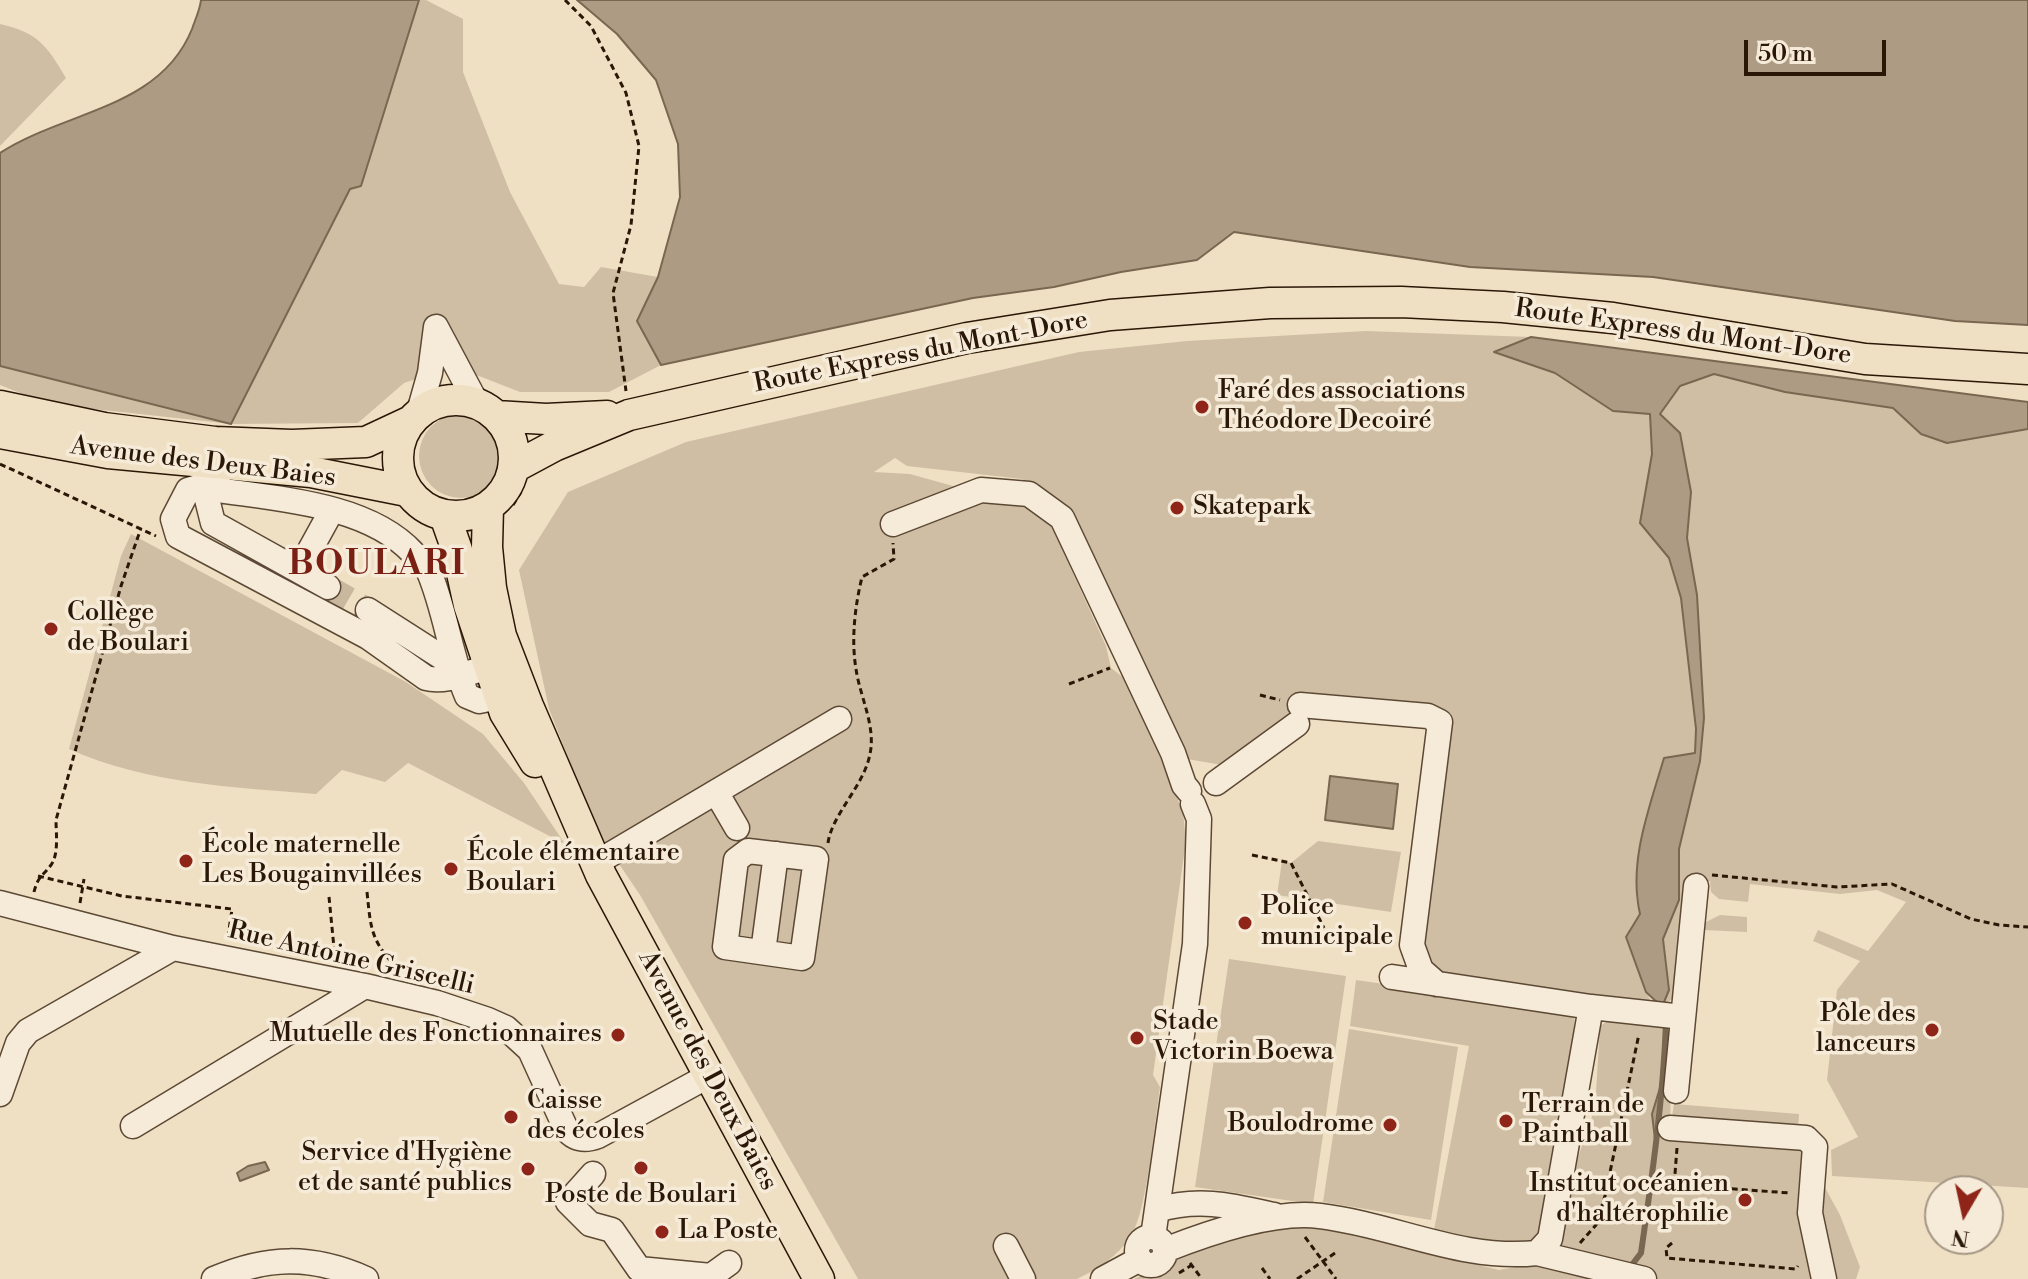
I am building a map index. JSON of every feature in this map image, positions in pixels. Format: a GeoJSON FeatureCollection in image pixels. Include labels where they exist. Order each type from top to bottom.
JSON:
{"type":"FeatureCollection","features":[{"type":"Feature","properties":{"kind":"main road","name":"Route Express du Mont-Dore"},"geometry":{"type":"LineString","coordinates":[[519,476],[554,446],[629,415],[967,338],[1110,315],[1310,302],[1401,302],[1582,315],[1865,359],[2028,369]]}},
{"type":"Feature","properties":{"kind":"main road"},"geometry":{"type":"LineString","coordinates":[[447,401],[486,410],[507,431],[519,476],[509,483],[500,496],[496,510],[460,517],[430,511],[407,491],[398,468],[399,443],[415,417],[447,401]]}},
{"type":"Feature","properties":{"kind":"main road","name":"Avenue des Deux Baies"},"geometry":{"type":"LineString","coordinates":[[0,406],[104,428],[215,442],[292,445],[366,442],[415,417]]}},
{"type":"Feature","properties":{"kind":"main road","name":"Route Express du Mont-Dore"},"geometry":{"type":"LineString","coordinates":[[486,410],[546,419],[629,415]]}},
{"type":"Feature","properties":{"kind":"main road","name":"Avenue des Deux Baies"},"geometry":{"type":"LineString","coordinates":[[0,433],[214,484],[311,472],[407,491]]}},
{"type":"Feature","properties":{"kind":"main road","name":"Avenue des Deux Baies"},"geometry":{"type":"LineString","coordinates":[[496,510],[487,547],[491,588],[501,636],[596,863]]}},
{"type":"Feature","properties":{"kind":"main road","name":"Avenue des Deux Baies"},"geometry":{"type":"LineString","coordinates":[[445,516],[457,550],[469,605],[505,713],[596,863],[819,1279]]}},
{"type":"Feature","properties":{"kind":"street"},"geometry":{"type":"LineString","coordinates":[[415,417],[430,373],[436,327],[486,410]]}},
{"type":"Feature","properties":{"kind":"street"},"geometry":{"type":"LineString","coordinates":[[214,484],[213,523],[304,564],[328,587]]}},
{"type":"Feature","properties":{"kind":"street"},"geometry":{"type":"LineString","coordinates":[[489,667],[458,671],[435,681],[426,678],[368,637],[178,536],[173,519],[188,490],[214,484],[332,510],[375,525],[407,546],[428,569],[458,671],[467,696],[479,701],[499,697]]}},
{"type":"Feature","properties":{"kind":"street"},"geometry":{"type":"LineString","coordinates":[[893,524],[981,490],[1029,494],[1062,518],[1173,753],[1184,785],[1201,793]]}},
{"type":"Feature","properties":{"kind":"street"},"geometry":{"type":"LineString","coordinates":[[304,564],[332,510]]}},
{"type":"Feature","properties":{"kind":"street"},"geometry":{"type":"LineString","coordinates":[[368,610],[458,671]]}},
{"type":"Feature","properties":{"kind":"street"},"geometry":{"type":"LineString","coordinates":[[1159,1249],[1195,944],[1201,793],[1299,714],[1428,716],[1440,722],[1412,945],[1421,970],[1437,984]]}},
{"type":"Feature","properties":{"kind":"street"},"geometry":{"type":"LineString","coordinates":[[596,863],[839,719]]}},
{"type":"Feature","properties":{"kind":"street"},"geometry":{"type":"LineString","coordinates":[[716,792],[737,828]]}},
{"type":"Feature","properties":{"kind":"street"},"geometry":{"type":"LineString","coordinates":[[728,918],[766,933],[802,958],[816,859],[748,851],[736,860],[728,918],[725,947],[766,933]]}},
{"type":"Feature","properties":{"kind":"street"},"geometry":{"type":"LineString","coordinates":[[766,933],[776,854]]}},
{"type":"Feature","properties":{"kind":"street"},"geometry":{"type":"LineString","coordinates":[[772,888],[801,857]]}},
{"type":"Feature","properties":{"kind":"street"},"geometry":{"type":"LineString","coordinates":[[733,882],[811,893]]}},
{"type":"Feature","properties":{"kind":"street"},"geometry":{"type":"LineString","coordinates":[[1676,1091],[1696,886]]}},
{"type":"Feature","properties":{"kind":"street","name":"Rue Antoine Griscelli"},"geometry":{"type":"LineString","coordinates":[[0,903],[173,948],[437,1003],[506,1028],[530,1050],[566,1129],[573,1137],[590,1139],[710,1075]]}},
{"type":"Feature","properties":{"kind":"street"},"geometry":{"type":"LineString","coordinates":[[0,1094],[5,1062],[28,1031],[173,948]]}},
{"type":"Feature","properties":{"kind":"street"},"geometry":{"type":"LineString","coordinates":[[1392,977],[1591,1007],[1683,1017]]}},
{"type":"Feature","properties":{"kind":"street"},"geometry":{"type":"LineString","coordinates":[[133,1126],[365,986]]}},
{"type":"Feature","properties":{"kind":"street"},"geometry":{"type":"LineString","coordinates":[[1555,1258],[1550,1239],[1591,1007]]}},
{"type":"Feature","properties":{"kind":"street"},"geometry":{"type":"LineString","coordinates":[[1674,1132],[1806,1138],[1815,1147],[1810,1213],[1824,1279]]}},
{"type":"Feature","properties":{"kind":"street"},"geometry":{"type":"LineString","coordinates":[[593,1174],[568,1202],[590,1224],[612,1230],[639,1269],[711,1276],[729,1263]]}},
{"type":"Feature","properties":{"kind":"street"},"geometry":{"type":"LineString","coordinates":[[1159,1249],[1169,1206],[1215,1202],[1284,1217]]}},
{"type":"Feature","properties":{"kind":"street"},"geometry":{"type":"LineString","coordinates":[[1103,1279],[1159,1249],[1209,1233],[1284,1217],[1317,1215],[1378,1226],[1467,1252],[1555,1258],[1642,1279]]}},
{"type":"Feature","properties":{"kind":"street"},"geometry":{"type":"LineString","coordinates":[[1006,1246],[1023,1279]]}},
{"type":"Feature","properties":{"kind":"street"},"geometry":{"type":"LineString","coordinates":[[214,1279],[234,1271],[293,1260],[319,1263],[366,1279]]}},
{"type":"Feature","properties":{"kind":"path"},"geometry":{"type":"LineString","coordinates":[[565,0],[591,26],[626,93],[639,146],[631,225],[613,293],[629,415]]}},
{"type":"Feature","properties":{"kind":"path"},"geometry":{"type":"LineString","coordinates":[[0,464],[141,528],[121,586],[56,820],[52,863],[38,876],[33,895]]}},
{"type":"Feature","properties":{"kind":"path"},"geometry":{"type":"LineString","coordinates":[[496,510],[516,503],[519,476]]}},
{"type":"Feature","properties":{"kind":"path"},"geometry":{"type":"LineString","coordinates":[[827,853],[831,828],[850,801],[871,754],[868,712],[856,669],[855,606],[862,577],[894,559],[893,524]]}},
{"type":"Feature","properties":{"kind":"path"},"geometry":{"type":"LineString","coordinates":[[1069,684],[1116,666]]}},
{"type":"Feature","properties":{"kind":"path"},"geometry":{"type":"LineString","coordinates":[[1252,855],[1291,863],[1324,928]]}},
{"type":"Feature","properties":{"kind":"path"},"geometry":{"type":"LineString","coordinates":[[1696,886],[1707,875],[1725,874],[1837,887],[1892,884],[1971,919],[2028,927]]}},
{"type":"Feature","properties":{"kind":"path"},"geometry":{"type":"LineString","coordinates":[[38,876],[122,896],[232,909],[226,947]]}},
{"type":"Feature","properties":{"kind":"path"},"geometry":{"type":"LineString","coordinates":[[79,910],[84,879]]}},
{"type":"Feature","properties":{"kind":"path"},"geometry":{"type":"LineString","coordinates":[[329,897],[336,955],[333,964]]}},
{"type":"Feature","properties":{"kind":"path"},"geometry":{"type":"LineString","coordinates":[[1555,1258],[1565,1258],[1596,1225],[1605,1196],[1642,1013]]}},
{"type":"Feature","properties":{"kind":"path"},"geometry":{"type":"LineString","coordinates":[[1674,1132],[1675,1174],[1680,1185],[1812,1194]]}},
{"type":"Feature","properties":{"kind":"path"},"geometry":{"type":"LineString","coordinates":[[1305,1236],[1336,1279]]}},
{"type":"Feature","properties":{"kind":"path"},"geometry":{"type":"LineString","coordinates":[[1672,1243],[1666,1248],[1667,1258],[1796,1269],[1804,1257],[1804,1243],[1815,1238]]}},
{"type":"Feature","properties":{"kind":"path"},"geometry":{"type":"LineString","coordinates":[[1159,1249],[1192,1265]]}},
{"type":"Feature","properties":{"kind":"path"},"geometry":{"type":"LineString","coordinates":[[1297,1279],[1338,1251]]}},
{"type":"Feature","properties":{"kind":"path"},"geometry":{"type":"LineString","coordinates":[[1262,1268],[1270,1279]]}},
{"type":"Feature","properties":{"kind":"shaded area"},"geometry":{"type":"Polygon","coordinates":[[[201,0],[419,0],[361,186],[350,189],[231,424],[0,366],[0,153],[52,127],[108,105],[158,76],[177,56],[192,29],[201,0]]]}},
{"type":"Feature","properties":{"kind":"shaded area"},"geometry":{"type":"Polygon","coordinates":[[[419,0],[426,0],[463,19],[463,72],[510,192],[559,284],[584,287],[601,267],[658,277],[680,197],[678,144],[656,80],[617,34],[577,0],[1382,0],[1470,267],[1234,232],[1197,260],[1054,287],[973,298],[661,365],[609,392],[520,392],[479,376],[441,371],[404,383],[358,423],[231,424],[48,404],[0,385],[0,191],[361,186],[419,0]]]}},
{"type":"Feature","properties":{"kind":"shaded area"},"geometry":{"type":"Polygon","coordinates":[[[577,0],[2028,0],[2028,325],[1955,321],[1653,277],[1470,267],[1234,232],[1197,260],[1054,287],[973,298],[661,365],[637,321],[658,277],[680,197],[678,144],[656,80],[617,34],[577,0]]]}},
{"type":"Feature","properties":{"kind":"shaded area"},"geometry":{"type":"Polygon","coordinates":[[[0,24],[24,32],[40,42],[66,78],[0,146],[0,24]]]}},
{"type":"Feature","properties":{"kind":"shaded area"},"geometry":{"type":"Polygon","coordinates":[[[1366,331],[1531,337],[1495,352],[1555,373],[1613,411],[1660,415],[1680,386],[1714,374],[1785,392],[1893,408],[1921,434],[2000,434],[2028,429],[2028,1188],[2004,1187],[2004,1175],[1924,1175],[1924,1182],[1832,1176],[1831,1150],[1858,1137],[1827,1080],[1837,990],[1860,961],[1813,941],[1818,930],[1868,951],[1906,902],[1877,890],[1840,894],[1750,884],[1748,902],[1719,899],[1711,892],[1710,881],[1689,878],[1676,996],[1662,1007],[1669,986],[1663,939],[1679,900],[1679,849],[1700,761],[1642,838],[1636,870],[1646,992],[1654,1007],[1444,980],[1424,964],[1417,940],[1449,728],[1310,702],[1228,766],[1187,759],[1081,533],[1059,500],[1022,479],[907,466],[895,458],[874,472],[910,474],[1003,500],[1030,500],[1051,525],[1106,646],[1111,668],[1124,678],[1158,752],[1183,812],[1186,841],[1153,1075],[1160,1087],[1150,1165],[1137,1224],[1126,1243],[1107,1261],[1077,1279],[858,1279],[640,895],[597,831],[549,709],[519,570],[568,492],[686,442],[1079,352],[1187,341],[1366,331]]]}},
{"type":"Feature","properties":{"kind":"shaded area"},"geometry":{"type":"Polygon","coordinates":[[[1531,337],[2028,402],[2028,429],[1947,443],[1921,434],[1893,408],[1785,392],[1714,374],[1680,386],[1660,414],[1680,433],[1691,492],[1687,538],[1697,595],[1704,718],[1700,761],[1679,849],[1679,900],[1663,939],[1669,990],[1662,1007],[1646,992],[1626,937],[1640,914],[1638,855],[1664,758],[1695,753],[1696,729],[1681,598],[1669,558],[1640,523],[1652,454],[1650,414],[1613,411],[1555,373],[1494,352],[1531,337]]]}},
{"type":"Feature","properties":{"kind":"shaded area"},"geometry":{"type":"Polygon","coordinates":[[[461,414],[477,417],[491,426],[500,440],[503,456],[500,472],[491,486],[477,495],[461,498],[445,495],[431,486],[422,472],[419,456],[422,440],[431,426],[445,417],[461,414]]]}},
{"type":"Feature","properties":{"kind":"shaded area"},"geometry":{"type":"Polygon","coordinates":[[[131,534],[406,682],[483,734],[524,783],[565,844],[408,763],[385,782],[342,770],[316,794],[159,777],[99,761],[69,749],[121,556],[131,534]]]}},
{"type":"Feature","properties":{"kind":"shaded area"},"geometry":{"type":"Polygon","coordinates":[[[1330,776],[1398,784],[1393,829],[1325,820],[1330,776]]]}},
{"type":"Feature","properties":{"kind":"shaded area"},"geometry":{"type":"Polygon","coordinates":[[[1318,841],[1401,852],[1391,912],[1277,895],[1282,861],[1291,863],[1318,841]]]}},
{"type":"Feature","properties":{"kind":"shaded area"},"geometry":{"type":"Polygon","coordinates":[[[1720,915],[1747,917],[1747,932],[1703,930],[1706,922],[1720,915]]]}},
{"type":"Feature","properties":{"kind":"shaded area"},"geometry":{"type":"Polygon","coordinates":[[[1229,959],[1346,976],[1313,1204],[1195,1187],[1229,959]]]}},
{"type":"Feature","properties":{"kind":"shaded area","name":"Terrain de Paintball"},"geometry":{"type":"Polygon","coordinates":[[[1356,980],[1573,1011],[1575,1026],[1570,1081],[1559,1150],[1545,1228],[1534,1244],[1515,1246],[1434,1230],[1469,1046],[1350,1026],[1356,980]]]}},
{"type":"Feature","properties":{"kind":"shaded area"},"geometry":{"type":"Polygon","coordinates":[[[1614,1017],[1672,1024],[1670,1130],[1674,1104],[1799,1114],[1798,1130],[1815,1130],[1822,1136],[1826,1146],[1823,1184],[1840,1215],[1860,1267],[1856,1279],[1134,1279],[1221,1235],[1311,1224],[1499,1270],[1544,1262],[1562,1246],[1577,1160],[1595,1108],[1600,1026],[1614,1017]]]}},
{"type":"Feature","properties":{"kind":"shaded area","name":"Boulodrome"},"geometry":{"type":"Polygon","coordinates":[[[1349,1029],[1458,1047],[1431,1220],[1323,1202],[1349,1029]]]}},
{"type":"Feature","properties":{"kind":"shaded area"},"geometry":{"type":"Polygon","coordinates":[[[1663,1078],[1656,1148],[1652,1114],[1663,1078]]]}},
{"type":"Feature","properties":{"kind":"shaded area"},"geometry":{"type":"Polygon","coordinates":[[[265,1162],[269,1170],[240,1181],[237,1173],[248,1166],[265,1162]]]}},
{"type":"Feature","properties":{"kind":"waterway"},"geometry":{"type":"LineString","coordinates":[[1631,1266],[1641,1253],[1660,1110],[1666,1023]]}},
{"type":"Feature","properties":{"kind":"tunnel"},"geometry":{"type":"LineString","coordinates":[[328,587],[368,610]]}},
{"type":"Feature","properties":{"kind":"place","name":"Faré des associations Théodore Decoiré"},"geometry":{"type":"Point","coordinates":[1202,407]}},
{"type":"Feature","properties":{"kind":"place","name":"Skatepark"},"geometry":{"type":"Point","coordinates":[1177,508]}},
{"type":"Feature","properties":{"kind":"place","name":"Collège de Boulari"},"geometry":{"type":"Point","coordinates":[51,629]}},
{"type":"Feature","properties":{"kind":"place","name":"École maternelle Les Bougainvillées"},"geometry":{"type":"Point","coordinates":[186,861]}},
{"type":"Feature","properties":{"kind":"place","name":"École élémentaire Boulari"},"geometry":{"type":"Point","coordinates":[451,869]}},
{"type":"Feature","properties":{"kind":"place","name":"Police municipale"},"geometry":{"type":"Point","coordinates":[1245,923]}},
{"type":"Feature","properties":{"kind":"place","name":"Pôle des lanceurs"},"geometry":{"type":"Point","coordinates":[1932,1030]}},
{"type":"Feature","properties":{"kind":"place","name":"Mutuelle des Fonctionnaires"},"geometry":{"type":"Point","coordinates":[618,1035]}},
{"type":"Feature","properties":{"kind":"place","name":"Stade Victorin Boewa"},"geometry":{"type":"Point","coordinates":[1137,1038]}},
{"type":"Feature","properties":{"kind":"place","name":"Caisse des écoles"},"geometry":{"type":"Point","coordinates":[511,1117]}},
{"type":"Feature","properties":{"kind":"place","name":"Terrain de Paintball"},"geometry":{"type":"Point","coordinates":[1506,1121]}},
{"type":"Feature","properties":{"kind":"place","name":"Boulodrome"},"geometry":{"type":"Point","coordinates":[1390,1125]}},
{"type":"Feature","properties":{"kind":"place","name":"Poste de Boulari"},"geometry":{"type":"Point","coordinates":[641,1168]}},
{"type":"Feature","properties":{"kind":"place","name":"Service d'Hygiène et de santé publics"},"geometry":{"type":"Point","coordinates":[528,1169]}},
{"type":"Feature","properties":{"kind":"place","name":"Institut océanien d'haltérophilie"},"geometry":{"type":"Point","coordinates":[1745,1200]}},
{"type":"Feature","properties":{"kind":"place","name":"La Poste"},"geometry":{"type":"Point","coordinates":[662,1232]}},
{"type":"Feature","properties":{"kind":"district","name":"BOULARI"},"geometry":{"type":"Point","coordinates":[377,566]}}]}
